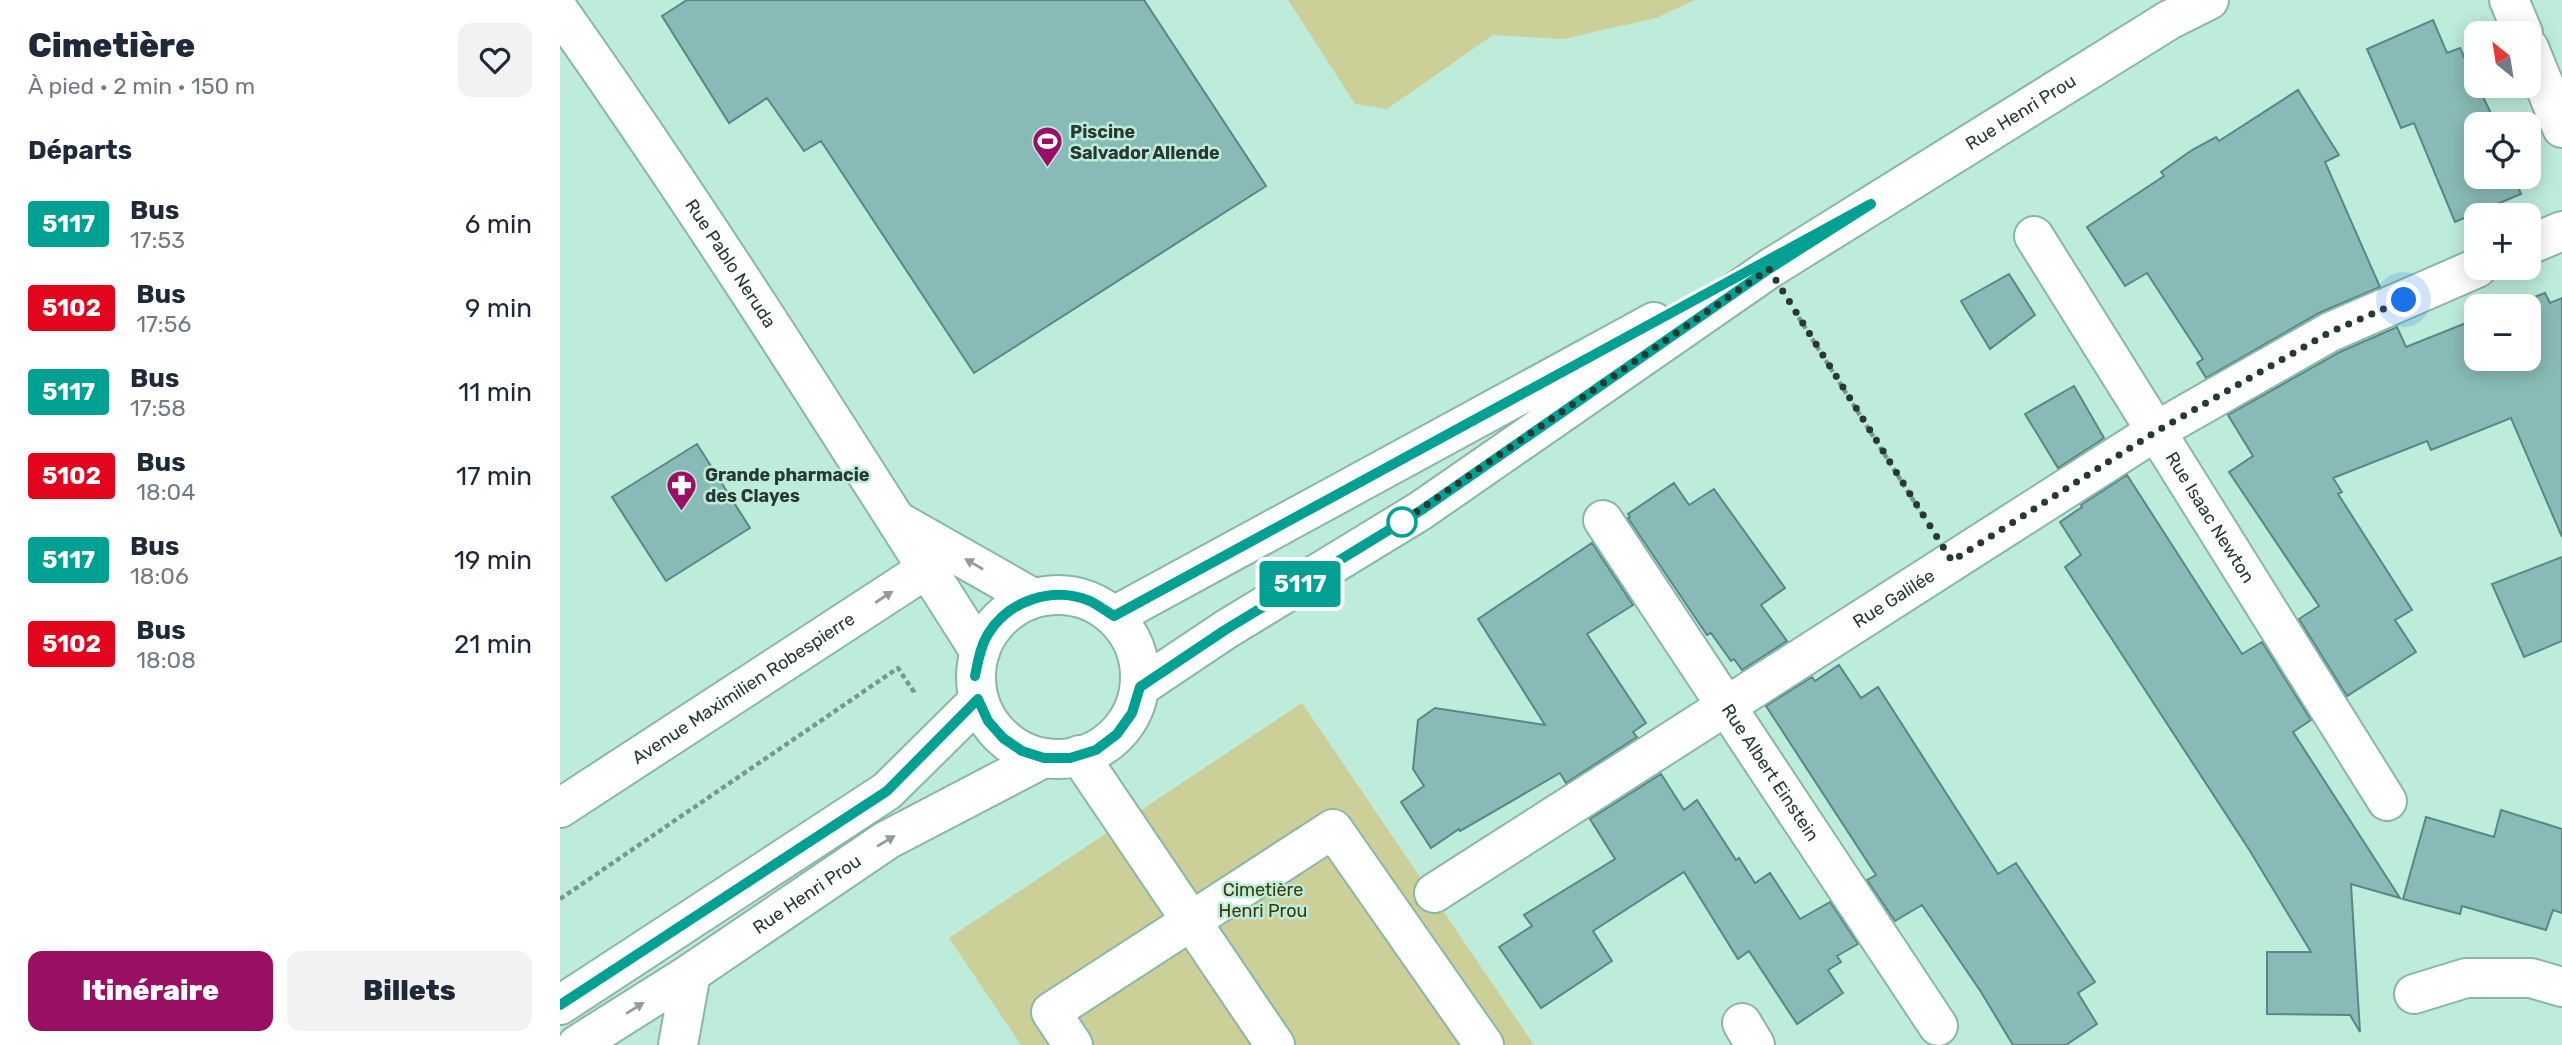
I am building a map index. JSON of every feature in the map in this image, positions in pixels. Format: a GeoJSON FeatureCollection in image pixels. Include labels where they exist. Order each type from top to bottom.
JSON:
{"type":"FeatureCollection","features":[{"type":"Feature","properties":{"kind":"street","name":"Rue Henri Prou"},"geometry":{"type":"LineString","coordinates":[[1140,687],[1225,630],[1420,511],[1769,269],[2177,10],[2209,0]]}},
{"type":"Feature","properties":{"kind":"street"},"geometry":{"type":"LineString","coordinates":[[2509,0],[2517,21]]}},
{"type":"Feature","properties":{"kind":"street","name":"Rue Pablo Neruda"},"geometry":{"type":"LineString","coordinates":[[560,12],[641,127],[980,652]]}},
{"type":"Feature","properties":{"kind":"street"},"geometry":{"type":"LineString","coordinates":[[2541,77],[2562,128]]}},
{"type":"Feature","properties":{"kind":"street","name":"Rue Henri Prou"},"geometry":{"type":"LineString","coordinates":[[1114,616],[1871,204]]}},
{"type":"Feature","properties":{"kind":"street"},"geometry":{"type":"LineString","coordinates":[[2541,240],[2562,231]]}},
{"type":"Feature","properties":{"kind":"street","name":"Rue Isaac Newton"},"geometry":{"type":"LineString","coordinates":[[2034,236],[2387,801]]}},
{"type":"Feature","properties":{"kind":"street","name":"Rue Galilée"},"geometry":{"type":"LineString","coordinates":[[1434,893],[2157,431],[2330,332],[2464,274]]}},
{"type":"Feature","properties":{"kind":"street","name":"Rue Pablo Neruda"},"geometry":{"type":"LineString","coordinates":[[897,520],[1033,598]]}},
{"type":"Feature","properties":{"kind":"street","name":"Rue Albert Einstein"},"geometry":{"type":"LineString","coordinates":[[1603,520],[1938,1026]]}},
{"type":"Feature","properties":{"kind":"street","name":"Avenue Maximilien Robespierre"},"geometry":{"type":"LineString","coordinates":[[560,808],[928,568]]}},
{"type":"Feature","properties":{"kind":"street"},"geometry":{"type":"LineString","coordinates":[[1062,595],[1090,601],[1114,616],[1130,636],[1139,661],[1140,687],[1132,713],[1117,734],[1096,750],[1062,757],[1022,751],[1003,738],[988,721],[978,699],[975,676],[980,652],[1000,619],[1015,606],[1033,598],[1062,595]]}},
{"type":"Feature","properties":{"kind":"street"},"geometry":{"type":"LineString","coordinates":[[564,997],[887,791],[978,699]]}},
{"type":"Feature","properties":{"kind":"street","name":"Rue Henri Prou"},"geometry":{"type":"LineString","coordinates":[[578,1045],[691,973],[887,840],[1062,757]]}},
{"type":"Feature","properties":{"kind":"street"},"geometry":{"type":"LineString","coordinates":[[1062,757],[1191,921],[1275,1045]]}},
{"type":"Feature","properties":{"kind":"street"},"geometry":{"type":"LineString","coordinates":[[1073,1045],[1051,1012],[1333,829],[1484,1045]]}},
{"type":"Feature","properties":{"kind":"street"},"geometry":{"type":"LineString","coordinates":[[678,1045],[691,973]]}},
{"type":"Feature","properties":{"kind":"street"},"geometry":{"type":"LineString","coordinates":[[2414,994],[2466,978],[2531,978],[2562,987]]}},
{"type":"Feature","properties":{"kind":"path"},"geometry":{"type":"LineString","coordinates":[[1769,269],[1952,561]]}},
{"type":"Feature","properties":{"kind":"path"},"geometry":{"type":"LineString","coordinates":[[560,899],[898,667],[914,692],[912,701]]}},
{"type":"Feature","properties":{"kind":"green space"},"geometry":{"type":"Polygon","coordinates":[[[1288,0],[1695,0],[1656,18],[1563,39],[1493,35],[1387,109],[1355,104],[1288,0]]]}},
{"type":"Feature","properties":{"kind":"green space","name":"Cimetière Henri Prou"},"geometry":{"type":"Polygon","coordinates":[[[1302,703],[1534,1045],[1021,1045],[949,938],[1302,703]]]}},
{"type":"Feature","properties":{"kind":"building","name":"Piscine Salvador Allende"},"geometry":{"type":"Polygon","coordinates":[[[687,0],[1144,0],[1266,186],[974,373],[821,141],[804,151],[767,98],[729,123],[662,16],[687,0]]]}},
{"type":"Feature","properties":{"kind":"building"},"geometry":{"type":"Polygon","coordinates":[[[2433,20],[2447,53],[2460,48],[2464,56],[2464,98],[2484,98],[2490,112],[2464,112],[2464,189],[2519,189],[2521,194],[2500,203],[2464,203],[2464,218],[2455,222],[2414,123],[2401,128],[2367,49],[2433,20]]]}},
{"type":"Feature","properties":{"kind":"building"},"geometry":{"type":"Polygon","coordinates":[[[2298,90],[2339,155],[2325,162],[2380,287],[2319,313],[2206,378],[2197,363],[2203,359],[2147,273],[2125,286],[2087,227],[2164,176],[2161,172],[2192,150],[2216,137],[2219,141],[2298,90]]]}},
{"type":"Feature","properties":{"kind":"building"},"geometry":{"type":"Polygon","coordinates":[[[2009,274],[2035,315],[1990,349],[1961,301],[2009,274]]]}},
{"type":"Feature","properties":{"kind":"building"},"geometry":{"type":"Polygon","coordinates":[[[2545,293],[2550,303],[2562,298],[2562,537],[2511,418],[2431,450],[2427,441],[2333,478],[2342,492],[2338,494],[2412,610],[2395,620],[2416,652],[2347,696],[2299,619],[2319,606],[2229,472],[2253,456],[2228,415],[2340,352],[2397,327],[2406,347],[2464,324],[2464,371],[2541,371],[2541,294],[2545,293]]]}},
{"type":"Feature","properties":{"kind":"building"},"geometry":{"type":"Polygon","coordinates":[[[2074,386],[2104,438],[2058,468],[2025,414],[2074,386]]]}},
{"type":"Feature","properties":{"kind":"building","name":"Grande pharmacie des Clayes"},"geometry":{"type":"Polygon","coordinates":[[[697,444],[750,528],[666,581],[612,497],[697,444]]]}},
{"type":"Feature","properties":{"kind":"building"},"geometry":{"type":"Polygon","coordinates":[[[2127,475],[2242,654],[2262,642],[2311,720],[2293,732],[2400,898],[2351,884],[2360,1032],[2350,1015],[2267,1014],[2267,952],[2311,952],[2250,851],[2065,567],[2081,555],[2060,522],[2127,475]]]}},
{"type":"Feature","properties":{"kind":"building"},"geometry":{"type":"Polygon","coordinates":[[[1674,483],[1689,505],[1714,489],[1785,588],[1761,605],[1787,641],[1742,670],[1734,659],[1731,661],[1711,633],[1707,635],[1628,518],[1628,514],[1674,483]]]}},
{"type":"Feature","properties":{"kind":"building"},"geometry":{"type":"Polygon","coordinates":[[[1592,543],[1633,605],[1587,634],[1646,723],[1633,732],[1637,737],[1566,783],[1560,773],[1460,831],[1459,829],[1431,848],[1401,802],[1424,786],[1413,769],[1418,720],[1435,708],[1545,725],[1478,619],[1592,543]]]}},
{"type":"Feature","properties":{"kind":"building"},"geometry":{"type":"Polygon","coordinates":[[[2562,557],[2562,641],[2524,657],[2492,584],[2562,557]]]}},
{"type":"Feature","properties":{"kind":"building"},"geometry":{"type":"Polygon","coordinates":[[[1839,665],[1861,698],[1878,687],[1998,874],[2016,863],[2095,982],[2078,993],[2097,1024],[2066,1045],[2013,1045],[1922,905],[1895,921],[1867,880],[1876,875],[1766,706],[1812,677],[1815,681],[1839,665]]]}},
{"type":"Feature","properties":{"kind":"building"},"geometry":{"type":"Polygon","coordinates":[[[1661,774],[1684,810],[1697,800],[1736,860],[1739,858],[1755,883],[1770,873],[1800,919],[1830,902],[1858,944],[1837,956],[1841,962],[1828,970],[1843,993],[1797,1024],[1749,951],[1738,959],[1684,872],[1593,931],[1612,961],[1541,1008],[1499,947],[1532,926],[1524,915],[1615,859],[1590,819],[1661,774]]]}},
{"type":"Feature","properties":{"kind":"building"},"geometry":{"type":"Polygon","coordinates":[[[2501,810],[2562,829],[2562,913],[2553,910],[2546,930],[2462,906],[2460,914],[2403,899],[2426,817],[2494,837],[2501,810]]]}},
{"type":"Feature","properties":{"kind":"bus line","name":"5117"},"geometry":{"type":"LineString","coordinates":[[560,1005],[887,791],[978,699],[988,721],[1003,738],[1022,751],[1044,758],[1070,758],[1096,750],[1117,734],[1132,713],[1140,687],[1225,630],[1420,511],[1769,269],[1871,204],[1125,611],[1114,616],[1090,601],[1062,595],[1033,598],[1015,606],[1000,619],[988,635],[980,652],[975,676]]}},
{"type":"Feature","properties":{"kind":"place","name":"Piscine Salvador Allende"},"geometry":{"type":"Point","coordinates":[1047,169]}},
{"type":"Feature","properties":{"kind":"place","name":"Grande pharmacie des Clayes"},"geometry":{"type":"Point","coordinates":[682,512]}},
{"type":"Feature","properties":{"kind":"route"},"geometry":{"type":"LineString","coordinates":[[1402,522],[1399,524],[1769,269],[1952,561],[2157,431],[2330,332],[2404,300]]}}]}
